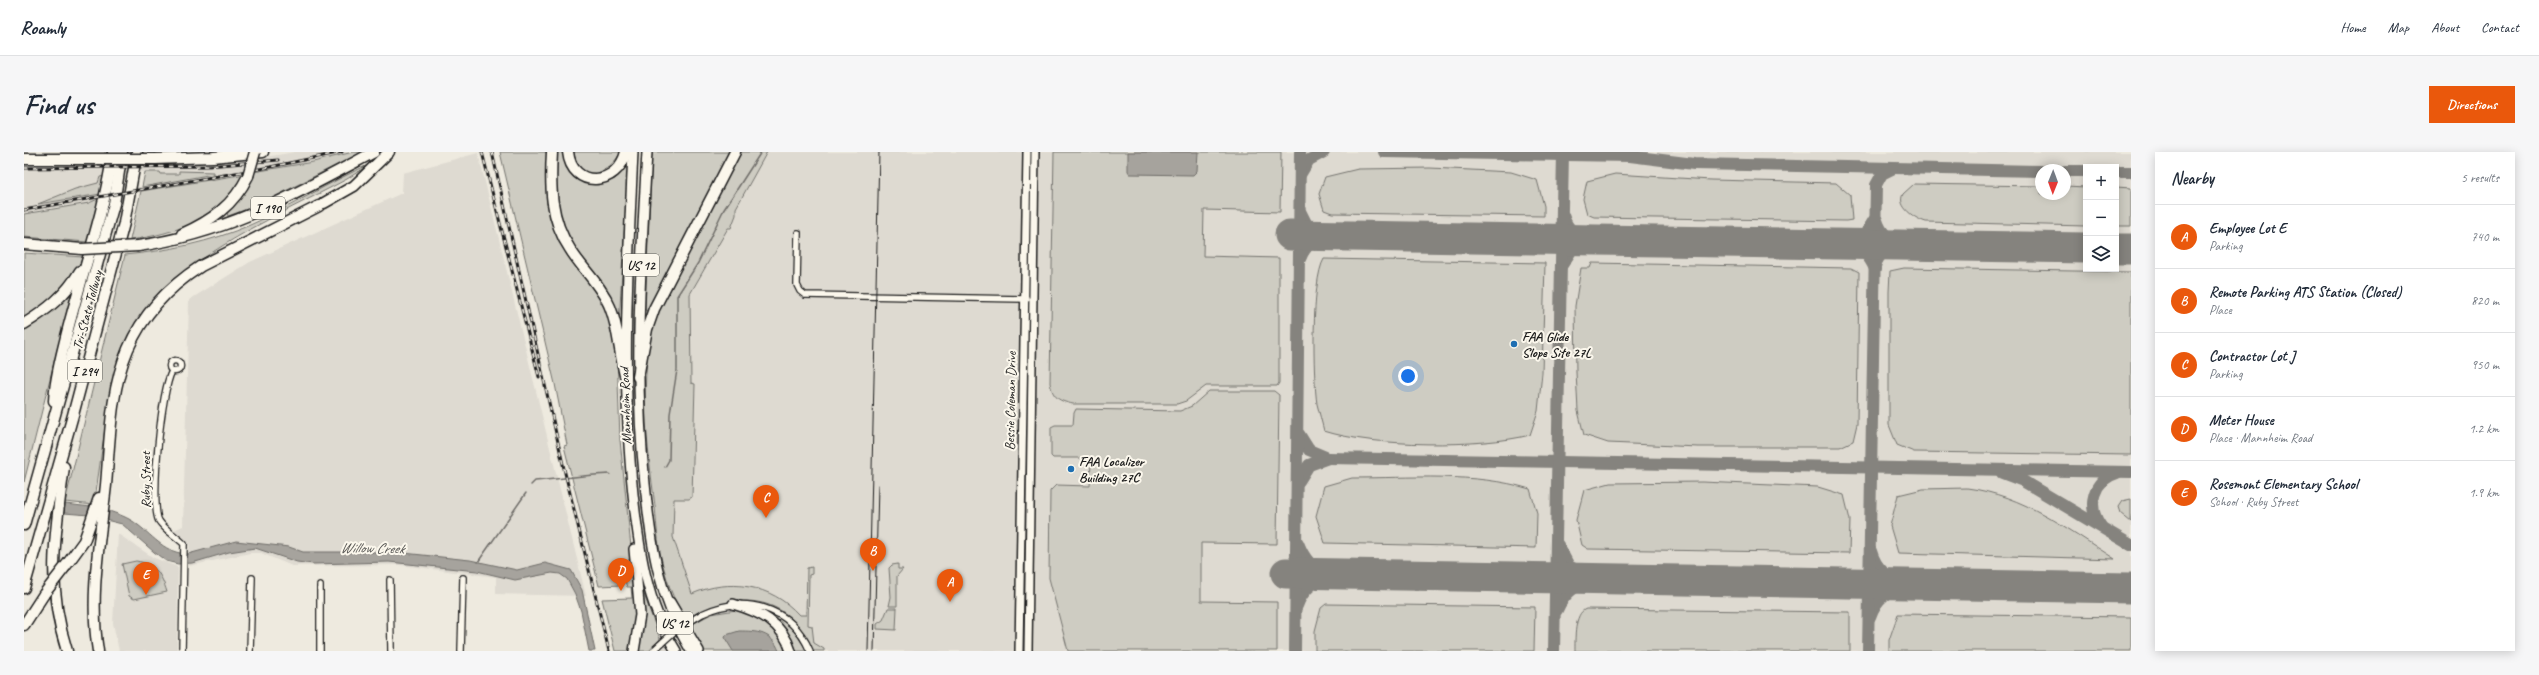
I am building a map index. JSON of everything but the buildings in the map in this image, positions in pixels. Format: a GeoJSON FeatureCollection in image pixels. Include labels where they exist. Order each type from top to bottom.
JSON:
{"type":"FeatureCollection","features":[{"type":"Feature","properties":{"kind":"highway"},"geometry":{"type":"LineString","coordinates":[[68,152],[88,159]]}},
{"type":"Feature","properties":{"kind":"highway"},"geometry":{"type":"LineString","coordinates":[[53,418],[54,386],[102,206],[113,152]]}},
{"type":"Feature","properties":{"kind":"highway","name":"Tri-State Tollway"},"geometry":{"type":"LineString","coordinates":[[24,525],[114,204],[122,152]]}},
{"type":"Feature","properties":{"kind":"highway","name":"Tri-State Tollway"},"geometry":{"type":"LineString","coordinates":[[24,588],[74,415],[124,223],[137,152]]}},
{"type":"Feature","properties":{"kind":"highway"},"geometry":{"type":"LineString","coordinates":[[153,244],[180,235],[210,219],[235,199],[248,176],[255,152]]}},
{"type":"Feature","properties":{"kind":"highway"},"geometry":{"type":"LineString","coordinates":[[24,160],[155,159],[213,157],[263,152]]}},
{"type":"Feature","properties":{"kind":"highway","name":"I 190"},"geometry":{"type":"LineString","coordinates":[[24,244],[82,249],[138,246],[198,234],[246,218],[374,152]]}},
{"type":"Feature","properties":{"kind":"highway"},"geometry":{"type":"LineString","coordinates":[[24,626],[44,594],[84,541],[95,514],[120,370],[128,347],[154,306],[172,288],[201,266],[321,205],[354,186],[389,152]]}},
{"type":"Feature","properties":{"kind":"highway"},"geometry":{"type":"LineString","coordinates":[[552,152],[551,190],[556,219],[570,249],[610,306],[618,332],[620,357],[625,375]]}},
{"type":"Feature","properties":{"kind":"highway"},"geometry":{"type":"LineString","coordinates":[[568,152],[571,166],[576,171],[582,176],[598,179],[612,174],[620,166],[626,152]]}},
{"type":"Feature","properties":{"kind":"highway"},"geometry":{"type":"LineString","coordinates":[[638,378],[647,329],[654,309],[735,152]]}},
{"type":"Feature","properties":{"kind":"highway"},"geometry":{"type":"LineString","coordinates":[[24,324],[56,302],[68,291],[87,259]]}},
{"type":"Feature","properties":{"kind":"highway"},"geometry":{"type":"LineString","coordinates":[[67,651],[57,615],[52,571],[54,539],[74,415]]}},
{"type":"Feature","properties":{"kind":"highway"},"geometry":{"type":"LineString","coordinates":[[98,651],[95,583],[110,430]]}},
{"type":"Feature","properties":{"kind":"main road","name":"Mannheim Road"},"geometry":{"type":"LineString","coordinates":[[633,152],[625,375],[629,459],[640,555],[651,594],[676,651]]}},
{"type":"Feature","properties":{"kind":"main road","name":"Mannheim Road"},"geometry":{"type":"LineString","coordinates":[[647,152],[638,378],[641,449],[652,551],[663,594],[672,617],[691,651]]}},
{"type":"Feature","properties":{"kind":"main road"},"geometry":{"type":"LineString","coordinates":[[634,651],[640,615],[634,546],[637,528]]}},
{"type":"Feature","properties":{"kind":"main road"},"geometry":{"type":"LineString","coordinates":[[663,594],[674,607],[699,651]]}},
{"type":"Feature","properties":{"kind":"main road"},"geometry":{"type":"LineString","coordinates":[[733,604],[755,611],[769,619],[786,638],[791,651]]}},
{"type":"Feature","properties":{"kind":"street","name":"Bessie Coleman Drive"},"geometry":{"type":"LineString","coordinates":[[1019,651],[1027,152]]}},
{"type":"Feature","properties":{"kind":"street","name":"Bessie Coleman Drive"},"geometry":{"type":"LineString","coordinates":[[1028,651],[1035,152]]}},
{"type":"Feature","properties":{"kind":"street"},"geometry":{"type":"LineString","coordinates":[[798,233],[797,284],[800,291],[805,295],[1033,299]]}},
{"type":"Feature","properties":{"kind":"street","name":"Ruby Street"},"geometry":{"type":"LineString","coordinates":[[172,371],[158,442],[156,509],[158,520],[184,544],[185,564],[182,651]]}},
{"type":"Feature","properties":{"kind":"street"},"geometry":{"type":"LineString","coordinates":[[250,651],[252,578]]}},
{"type":"Feature","properties":{"kind":"street"},"geometry":{"type":"LineString","coordinates":[[461,651],[463,578]]}},
{"type":"Feature","properties":{"kind":"street"},"geometry":{"type":"LineString","coordinates":[[390,580],[391,651]]}},
{"type":"Feature","properties":{"kind":"street"},"geometry":{"type":"LineString","coordinates":[[320,586],[320,651]]}},
{"type":"Feature","properties":{"kind":"street"},"geometry":{"type":"LineString","coordinates":[[655,650],[676,630],[702,614],[733,604],[763,606],[783,616],[801,634],[810,651]]}},
{"type":"Feature","properties":{"kind":"shaded area"},"geometry":{"type":"Polygon","coordinates":[[[295,152],[353,152],[313,162],[100,198],[89,203],[24,214],[24,166],[205,164],[242,161],[295,152]],[[129,172],[102,176],[100,194],[150,185],[154,172],[129,172]]]}},
{"type":"Feature","properties":{"kind":"shaded area"},"geometry":{"type":"Polygon","coordinates":[[[353,152],[362,152],[258,205],[228,216],[227,213],[244,194],[253,172],[313,162],[353,152]]]}},
{"type":"Feature","properties":{"kind":"shaded area"},"geometry":{"type":"Polygon","coordinates":[[[500,152],[548,152],[547,204],[556,232],[565,250],[606,308],[617,352],[620,440],[632,557],[619,568],[622,585],[599,586],[564,446],[567,445],[555,384],[500,152]]]}},
{"type":"Feature","properties":{"kind":"shaded area"},"geometry":{"type":"Polygon","coordinates":[[[556,152],[563,152],[567,169],[583,182],[598,185],[615,179],[628,165],[619,324],[566,236],[555,207],[556,152]]]}},
{"type":"Feature","properties":{"kind":"shaded area"},"geometry":{"type":"Polygon","coordinates":[[[572,152],[621,152],[609,166],[602,171],[587,173],[581,170],[576,163],[572,152]]]}},
{"type":"Feature","properties":{"kind":"shaded area"},"geometry":{"type":"Polygon","coordinates":[[[652,152],[732,152],[649,311],[645,310],[652,152]]]}},
{"type":"Feature","properties":{"kind":"shaded area"},"geometry":{"type":"Polygon","coordinates":[[[740,152],[767,152],[736,208],[736,215],[731,228],[728,228],[690,294],[691,383],[695,384],[692,497],[689,499],[674,499],[673,537],[692,594],[720,586],[735,585],[749,587],[776,596],[799,615],[806,615],[807,568],[812,567],[812,574],[809,575],[808,625],[812,626],[814,643],[824,649],[824,651],[813,651],[803,631],[790,617],[775,607],[758,602],[740,601],[722,604],[703,610],[684,620],[673,596],[659,548],[647,435],[645,387],[650,340],[655,317],[740,152]]]}},
{"type":"Feature","properties":{"kind":"shaded area"},"geometry":{"type":"Polygon","coordinates":[[[756,152],[2131,152],[2131,651],[615,651],[602,599],[680,598],[672,576],[673,294],[756,152]]]}},
{"type":"Feature","properties":{"kind":"shaded area"},"geometry":{"type":"Polygon","coordinates":[[[1054,152],[1281,152],[1280,212],[1204,210],[1203,256],[1279,258],[1279,383],[1277,386],[1206,386],[1186,401],[1177,404],[1073,404],[1064,402],[1057,398],[1051,388],[1050,383],[1054,152]]]}},
{"type":"Feature","properties":{"kind":"shaded area"},"geometry":{"type":"Polygon","coordinates":[[[1128,152],[1198,152],[1197,171],[1193,175],[1130,174],[1128,171],[1128,152]]]}},
{"type":"Feature","properties":{"kind":"shaded area"},"geometry":{"type":"Polygon","coordinates":[[[478,153],[586,596],[496,594],[496,577],[399,565],[292,566],[261,553],[250,553],[189,566],[189,546],[187,541],[174,530],[183,526],[189,300],[250,262],[402,193],[403,173],[478,153]]]}},
{"type":"Feature","properties":{"kind":"shaded area"},"geometry":{"type":"Polygon","coordinates":[[[370,164],[347,179],[251,229],[217,249],[186,271],[159,296],[137,323],[122,353],[108,409],[94,505],[65,502],[125,255],[189,245],[235,231],[265,218],[370,164]]]}},
{"type":"Feature","properties":{"kind":"shaded area"},"geometry":{"type":"Polygon","coordinates":[[[1430,168],[1511,172],[1537,180],[1544,206],[1544,216],[1332,213],[1324,210],[1319,194],[1325,177],[1358,169],[1430,168]]]}},
{"type":"Feature","properties":{"kind":"shaded area"},"geometry":{"type":"Polygon","coordinates":[[[179,171],[213,172],[213,174],[142,187],[145,172],[179,174],[179,171]]]}},
{"type":"Feature","properties":{"kind":"shaded area"},"geometry":{"type":"Polygon","coordinates":[[[246,174],[238,189],[227,202],[198,221],[164,233],[130,240],[141,191],[246,174]]]}},
{"type":"Feature","properties":{"kind":"shaded area"},"geometry":{"type":"Polygon","coordinates":[[[1615,174],[1711,180],[1836,183],[1850,195],[1852,220],[1594,217],[1587,214],[1583,199],[1587,181],[1615,174]]]}},
{"type":"Feature","properties":{"kind":"shaded area"},"geometry":{"type":"Polygon","coordinates":[[[105,176],[101,194],[38,204],[75,189],[98,183],[100,177],[105,176]]]}},
{"type":"Feature","properties":{"kind":"shaded area"},"geometry":{"type":"Polygon","coordinates":[[[1914,184],[2035,186],[2035,200],[2071,200],[2071,186],[2083,187],[2083,226],[1926,222],[1908,212],[1902,203],[1903,194],[1914,184]]]}},
{"type":"Feature","properties":{"kind":"shaded area"},"geometry":{"type":"Polygon","coordinates":[[[2119,187],[2131,188],[2131,226],[2119,226],[2119,187]]]}},
{"type":"Feature","properties":{"kind":"shaded area"},"geometry":{"type":"Polygon","coordinates":[[[100,198],[88,242],[24,237],[24,214],[89,203],[100,198]]]}},
{"type":"Feature","properties":{"kind":"shaded area"},"geometry":{"type":"Polygon","coordinates":[[[24,253],[83,257],[72,277],[59,293],[43,306],[24,318],[24,253]]]}},
{"type":"Feature","properties":{"kind":"shaded area"},"geometry":{"type":"Polygon","coordinates":[[[1324,259],[1545,263],[1542,373],[1538,411],[1530,435],[1484,442],[1427,444],[1370,440],[1324,431],[1317,404],[1314,330],[1317,287],[1320,270],[1324,259]]]}},
{"type":"Feature","properties":{"kind":"shaded area"},"geometry":{"type":"Polygon","coordinates":[[[1592,263],[1851,268],[1859,272],[1857,424],[1853,441],[1840,447],[1698,447],[1608,443],[1584,435],[1578,411],[1575,306],[1581,268],[1590,268],[1592,263]]]}},
{"type":"Feature","properties":{"kind":"shaded area"},"geometry":{"type":"Polygon","coordinates":[[[1904,268],[2131,272],[2131,455],[1914,452],[1897,445],[1889,425],[1890,271],[1904,268]]]}},
{"type":"Feature","properties":{"kind":"shaded area"},"geometry":{"type":"Polygon","coordinates":[[[71,295],[24,482],[24,328],[71,295]]]}},
{"type":"Feature","properties":{"kind":"shaded area"},"geometry":{"type":"Polygon","coordinates":[[[1209,391],[1274,391],[1279,395],[1277,544],[1201,543],[1201,601],[1277,602],[1277,651],[1068,651],[1049,578],[1050,491],[1056,485],[1090,486],[1091,458],[1053,458],[1051,456],[1051,427],[1055,425],[1073,425],[1074,413],[1076,409],[1180,411],[1192,406],[1209,391]]]}},
{"type":"Feature","properties":{"kind":"shaded area"},"geometry":{"type":"Polygon","coordinates":[[[1352,478],[1464,478],[1487,480],[1530,489],[1537,513],[1536,548],[1325,543],[1316,516],[1324,486],[1352,478]]]}},
{"type":"Feature","properties":{"kind":"shaded area"},"geometry":{"type":"Polygon","coordinates":[[[1702,482],[1818,487],[1844,495],[1850,520],[1849,553],[1588,549],[1582,545],[1576,520],[1584,490],[1610,483],[1702,482]]]}},
{"type":"Feature","properties":{"kind":"shaded area"},"geometry":{"type":"Polygon","coordinates":[[[1967,488],[1988,492],[2026,506],[2062,525],[2115,559],[1898,553],[1890,526],[1898,495],[1923,489],[1967,488]]]}},
{"type":"Feature","properties":{"kind":"shaded area"},"geometry":{"type":"Polygon","coordinates":[[[2131,499],[2131,522],[2120,513],[2118,507],[2122,501],[2131,499]]]}},
{"type":"Feature","properties":{"kind":"shaded area"},"geometry":{"type":"Polygon","coordinates":[[[65,504],[91,507],[89,515],[64,513],[65,504]]]}},
{"type":"Feature","properties":{"kind":"shaded area"},"geometry":{"type":"Polygon","coordinates":[[[106,510],[119,514],[130,520],[167,548],[180,553],[188,554],[236,541],[289,547],[303,552],[394,552],[470,560],[517,570],[545,563],[571,570],[582,590],[595,651],[589,651],[581,611],[575,594],[567,579],[560,574],[552,573],[515,580],[477,571],[389,562],[313,564],[297,562],[255,548],[229,552],[192,563],[178,564],[166,561],[122,524],[106,520],[106,510]]]}},
{"type":"Feature","properties":{"kind":"shaded area"},"geometry":{"type":"Polygon","coordinates":[[[118,534],[154,558],[178,567],[177,651],[119,651],[113,623],[118,534]]]}},
{"type":"Feature","properties":{"kind":"shaded area"},"geometry":{"type":"Polygon","coordinates":[[[136,561],[143,562],[153,567],[157,571],[167,592],[134,599],[129,596],[122,564],[136,561]]]}},
{"type":"Feature","properties":{"kind":"shaded area"},"geometry":{"type":"Polygon","coordinates":[[[898,564],[898,569],[903,569],[897,576],[897,606],[889,606],[891,597],[889,568],[892,565],[898,564]]]}},
{"type":"Feature","properties":{"kind":"shaded area"},"geometry":{"type":"Polygon","coordinates":[[[633,567],[637,612],[631,651],[615,651],[602,599],[632,598],[631,587],[627,587],[622,572],[624,569],[633,567]]]}},
{"type":"Feature","properties":{"kind":"shaded area"},"geometry":{"type":"Polygon","coordinates":[[[641,586],[660,639],[649,651],[636,651],[641,586]]]}},
{"type":"Feature","properties":{"kind":"shaded area"},"geometry":{"type":"Polygon","coordinates":[[[1326,604],[1535,607],[1534,651],[1315,651],[1315,631],[1321,608],[1326,604]]]}},
{"type":"Feature","properties":{"kind":"shaded area"},"geometry":{"type":"Polygon","coordinates":[[[888,608],[897,608],[896,630],[877,629],[877,624],[883,620],[888,608]]]}},
{"type":"Feature","properties":{"kind":"shaded area"},"geometry":{"type":"Polygon","coordinates":[[[1586,609],[1850,612],[1850,651],[1575,651],[1577,621],[1582,612],[1586,609]]]}},
{"type":"Feature","properties":{"kind":"shaded area"},"geometry":{"type":"Polygon","coordinates":[[[736,610],[749,612],[776,629],[788,651],[702,651],[687,627],[711,614],[736,610]]]}},
{"type":"Feature","properties":{"kind":"shaded area"},"geometry":{"type":"Polygon","coordinates":[[[763,611],[783,620],[799,638],[807,651],[794,651],[763,611]]]}},
{"type":"Feature","properties":{"kind":"shaded area"},"geometry":{"type":"Polygon","coordinates":[[[1898,614],[2131,617],[2131,651],[1889,651],[1889,640],[1898,614]]]}},
{"type":"Feature","properties":{"kind":"shaded area"},"geometry":{"type":"Polygon","coordinates":[[[739,631],[758,632],[768,636],[779,651],[733,651],[725,638],[726,635],[739,631]]]}},
{"type":"Feature","properties":{"kind":"waterway"},"geometry":{"type":"LineString","coordinates":[[665,467],[669,460],[670,414],[677,370],[677,296],[698,263],[723,211],[761,152]]}},
{"type":"Feature","properties":{"kind":"waterway"},"geometry":{"type":"LineString","coordinates":[[531,485],[535,481],[610,474]]}},
{"type":"Feature","properties":{"kind":"waterway"},"geometry":{"type":"LineString","coordinates":[[478,562],[526,493]]}},
{"type":"Feature","properties":{"kind":"taxiway"},"geometry":{"type":"LineString","coordinates":[[1295,651],[1300,152]]}},
{"type":"Feature","properties":{"kind":"taxiway"},"geometry":{"type":"LineString","coordinates":[[1300,175],[1309,160],[1324,152]]}},
{"type":"Feature","properties":{"kind":"taxiway"},"geometry":{"type":"LineString","coordinates":[[1384,152],[1630,156],[1694,164],[2035,171]]}},
{"type":"Feature","properties":{"kind":"taxiway"},"geometry":{"type":"LineString","coordinates":[[1554,651],[1563,152]]}},
{"type":"Feature","properties":{"kind":"taxiway"},"geometry":{"type":"LineString","coordinates":[[1868,651],[1876,185],[1882,174],[1892,169]]}},
{"type":"Feature","properties":{"kind":"taxiway"},"geometry":{"type":"LineString","coordinates":[[2071,171],[2083,171]]}},
{"type":"Feature","properties":{"kind":"taxiway"},"geometry":{"type":"LineString","coordinates":[[2119,172],[2131,172]]}},
{"type":"Feature","properties":{"kind":"taxiway"},"geometry":{"type":"LineString","coordinates":[[1300,211],[1307,225],[1326,236]]}},
{"type":"Feature","properties":{"kind":"taxiway"},"geometry":{"type":"LineString","coordinates":[[1563,215],[1570,229],[1578,235],[1594,240]]}},
{"type":"Feature","properties":{"kind":"taxiway"},"geometry":{"type":"LineString","coordinates":[[1845,244],[1864,236],[1874,220]]}},
{"type":"Feature","properties":{"kind":"taxiway"},"geometry":{"type":"LineString","coordinates":[[1877,220],[1884,234],[1892,240],[1906,245]]}},
{"type":"Feature","properties":{"kind":"taxiway"},"geometry":{"type":"LineString","coordinates":[[1300,259],[1304,250],[1310,244],[1317,239],[1326,236]]}},
{"type":"Feature","properties":{"kind":"taxiway"},"geometry":{"type":"LineString","coordinates":[[1562,265],[1573,248],[1593,240]]}},
{"type":"Feature","properties":{"kind":"taxiway"},"geometry":{"type":"LineString","coordinates":[[1845,244],[1860,249],[1867,255],[1875,269]]}},
{"type":"Feature","properties":{"kind":"taxiway"},"geometry":{"type":"LineString","coordinates":[[1875,266],[1879,257],[1890,248],[1905,245]]}},
{"type":"Feature","properties":{"kind":"taxiway"},"geometry":{"type":"LineString","coordinates":[[1299,434],[1309,450],[1328,458],[1309,465],[1299,481]]}},
{"type":"Feature","properties":{"kind":"taxiway"},"geometry":{"type":"LineString","coordinates":[[1328,458],[2131,472]]}},
{"type":"Feature","properties":{"kind":"taxiway"},"geometry":{"type":"LineString","coordinates":[[2002,473],[2023,481],[2131,545]]}},
{"type":"Feature","properties":{"kind":"taxiway"},"geometry":{"type":"LineString","coordinates":[[2101,526],[2096,518],[2094,510],[2094,495],[2102,481],[2117,473]]}},
{"type":"Feature","properties":{"kind":"taxiway"},"geometry":{"type":"LineString","coordinates":[[1297,606],[1302,595],[1309,587],[1330,574],[1318,569],[1310,563],[1303,555],[1298,543]]}},
{"type":"Feature","properties":{"kind":"taxiway"},"geometry":{"type":"LineString","coordinates":[[1557,610],[1563,599],[1571,590],[1593,579],[1569,566],[1558,545]]}},
{"type":"Feature","properties":{"kind":"taxiway"},"geometry":{"type":"LineString","coordinates":[[1871,551],[1873,558],[1884,573],[1907,584]]}},
{"type":"Feature","properties":{"kind":"taxiway"},"geometry":{"type":"LineString","coordinates":[[1870,617],[1876,605],[1884,596],[1894,589],[1907,584]]}},
{"type":"Feature","properties":{"kind":"runway"},"geometry":{"type":"LineString","coordinates":[[1290,235],[2083,248]]}},
{"type":"Feature","properties":{"kind":"runway"},"geometry":{"type":"LineString","coordinates":[[2119,249],[2131,249]]}},
{"type":"Feature","properties":{"kind":"runway"},"geometry":{"type":"LineString","coordinates":[[1286,573],[2131,588]]}},
{"type":"Feature","properties":{"kind":"tram line"},"geometry":{"type":"LineString","coordinates":[[868,651],[879,152]]}},
{"type":"Feature","properties":{"kind":"tram line"},"geometry":{"type":"LineString","coordinates":[[874,651],[878,485]]}},
{"type":"Feature","properties":{"kind":"railway"},"geometry":{"type":"LineString","coordinates":[[24,210],[270,167],[342,152]]}},
{"type":"Feature","properties":{"kind":"railway"},"geometry":{"type":"LineString","coordinates":[[482,152],[539,377]]}},
{"type":"Feature","properties":{"kind":"railway"},"geometry":{"type":"LineString","coordinates":[[492,152],[565,473],[609,651]]}},
{"type":"Feature","properties":{"kind":"railway"},"geometry":{"type":"LineString","coordinates":[[24,168],[208,166],[278,160]]}},
{"type":"Feature","properties":{"kind":"place","name":"FAA Glide Slope Site 27L"},"geometry":{"type":"Point","coordinates":[1514,344]}},
{"type":"Feature","properties":{"kind":"place","name":"FAA Localizer Building 27C"},"geometry":{"type":"Point","coordinates":[1071,469]}},
{"type":"Feature","properties":{"kind":"place","name":"Contractor Lot J"},"geometry":{"type":"Point","coordinates":[766,518]}},
{"type":"Feature","properties":{"kind":"place","name":"Remote Parking ATS Station (Closed)"},"geometry":{"type":"Point","coordinates":[873,571]}},
{"type":"Feature","properties":{"kind":"place","name":"Meter House"},"geometry":{"type":"Point","coordinates":[621,591]}},
{"type":"Feature","properties":{"kind":"place","name":"Rosemont Elementary School"},"geometry":{"type":"Point","coordinates":[146,595]}},
{"type":"Feature","properties":{"kind":"place","name":"Employee Lot E"},"geometry":{"type":"Point","coordinates":[950,602]}},
{"type":"Feature","properties":{"kind":"water label","name":"Willow Creek"},"geometry":{"type":"Point","coordinates":[372,548]}}]}
